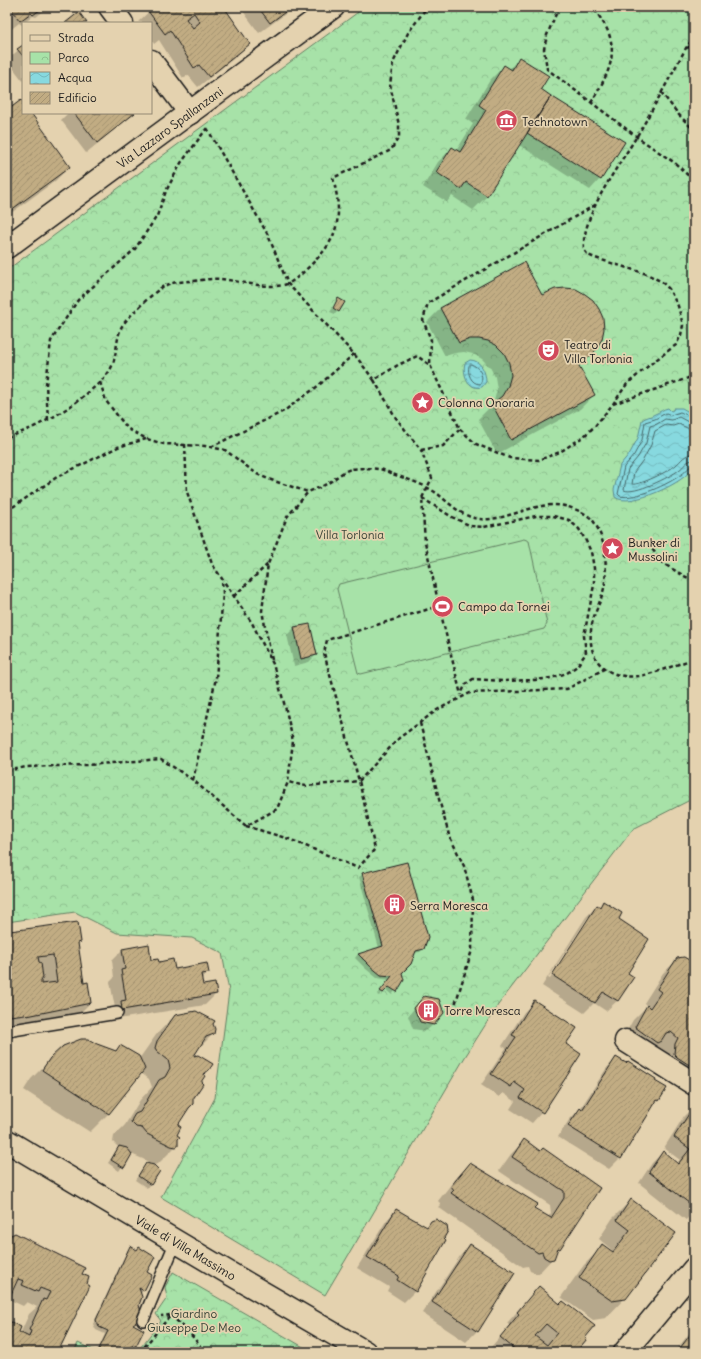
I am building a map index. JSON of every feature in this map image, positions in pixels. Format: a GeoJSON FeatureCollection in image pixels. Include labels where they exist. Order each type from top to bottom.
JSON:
{"type":"FeatureCollection","features":[{"type":"Feature","properties":{"kind":"street"},"geometry":{"type":"LineString","coordinates":[[110,7],[121,22]]}},
{"type":"Feature","properties":{"kind":"street","name":"Via Lazzaro Spallanzani"},"geometry":{"type":"LineString","coordinates":[[7,247],[333,7]]}},
{"type":"Feature","properties":{"kind":"street"},"geometry":{"type":"LineString","coordinates":[[152,62],[190,113]]}},
{"type":"Feature","properties":{"kind":"street"},"geometry":{"type":"LineString","coordinates":[[626,1041],[694,1084]]}},
{"type":"Feature","properties":{"kind":"street","name":"Viale di Villa Massimo"},"geometry":{"type":"LineString","coordinates":[[7,1141],[365,1352]]}},
{"type":"Feature","properties":{"kind":"street"},"geometry":{"type":"LineString","coordinates":[[625,1352],[694,1269]]}},
{"type":"Feature","properties":{"kind":"lane"},"geometry":{"type":"LineString","coordinates":[[7,1031],[117,1013]]}},
{"type":"Feature","properties":{"kind":"lane"},"geometry":{"type":"LineString","coordinates":[[143,1320],[176,1241]]}},
{"type":"Feature","properties":{"kind":"path"},"geometry":{"type":"LineString","coordinates":[[7,438],[35,428],[74,404],[100,382],[112,366],[122,326],[139,307],[165,286],[184,281],[220,279],[270,285],[288,284],[316,260],[332,241],[338,215],[338,196],[333,178],[391,150],[399,137],[399,125],[390,85],[393,63],[408,33],[427,7]]}},
{"type":"Feature","properties":{"kind":"path"},"geometry":{"type":"LineString","coordinates":[[559,7],[547,35],[544,50],[547,69],[637,137],[675,163],[694,181]]}},
{"type":"Feature","properties":{"kind":"path"},"geometry":{"type":"LineString","coordinates":[[591,103],[609,72],[612,52],[608,33],[593,7]]}},
{"type":"Feature","properties":{"kind":"path"},"geometry":{"type":"LineString","coordinates":[[595,205],[428,303],[423,320],[431,340],[430,365],[460,428],[476,444],[510,458],[539,460],[560,452],[583,437],[595,426],[614,404],[627,384],[676,345],[681,335],[683,325],[678,306],[670,289],[662,282],[647,274],[588,255],[584,250],[583,240],[595,205],[637,137],[686,48],[694,37]]}},
{"type":"Feature","properties":{"kind":"path"},"geometry":{"type":"LineString","coordinates":[[686,48],[694,45]]}},
{"type":"Feature","properties":{"kind":"path"},"geometry":{"type":"LineString","coordinates":[[661,92],[679,115],[694,130]]}},
{"type":"Feature","properties":{"kind":"path"},"geometry":{"type":"LineString","coordinates":[[48,420],[46,384],[51,341],[78,300],[134,249],[157,216],[166,191],[182,163],[207,128],[268,235],[288,284],[354,354],[374,380],[396,418],[421,450],[432,478],[422,498],[425,542],[461,696]]}},
{"type":"Feature","properties":{"kind":"path"},"geometry":{"type":"LineString","coordinates":[[211,447],[284,411],[318,386],[354,354]]}},
{"type":"Feature","properties":{"kind":"path"},"geometry":{"type":"LineString","coordinates":[[374,380],[398,365],[417,356],[430,365]]}},
{"type":"Feature","properties":{"kind":"path"},"geometry":{"type":"LineString","coordinates":[[614,404],[694,376]]}},
{"type":"Feature","properties":{"kind":"path"},"geometry":{"type":"LineString","coordinates":[[100,382],[106,402],[128,429],[147,439],[164,444],[185,444],[225,450],[257,474],[308,492]]}},
{"type":"Feature","properties":{"kind":"path"},"geometry":{"type":"LineString","coordinates":[[421,450],[443,446],[460,428]]}},
{"type":"Feature","properties":{"kind":"path"},"geometry":{"type":"LineString","coordinates":[[7,511],[58,477],[118,447],[147,439]]}},
{"type":"Feature","properties":{"kind":"path"},"geometry":{"type":"LineString","coordinates":[[185,444],[187,492],[212,564],[252,623],[273,664]]}},
{"type":"Feature","properties":{"kind":"path"},"geometry":{"type":"LineString","coordinates":[[246,826],[277,809],[288,782],[293,741],[273,664],[262,611],[268,564],[287,517],[308,492],[326,484],[350,469],[378,469],[427,487],[461,513],[479,519],[496,518],[528,508],[551,505],[566,505],[581,511],[594,521],[601,536],[604,555],[605,581],[592,624],[591,638],[592,651],[597,662],[604,669],[628,677],[640,676],[694,659]]}},
{"type":"Feature","properties":{"kind":"path"},"geometry":{"type":"LineString","coordinates":[[422,498],[452,517],[471,526],[484,527],[536,516],[553,516],[569,520],[579,529],[591,552],[594,568],[594,585],[584,636],[586,653],[577,666],[567,673],[551,678],[502,681],[473,679],[466,684],[461,696]]}},
{"type":"Feature","properties":{"kind":"path"},"geometry":{"type":"LineString","coordinates":[[648,544],[664,564],[686,577],[694,579]]}},
{"type":"Feature","properties":{"kind":"path"},"geometry":{"type":"LineString","coordinates":[[234,596],[268,564]]}},
{"type":"Feature","properties":{"kind":"path"},"geometry":{"type":"LineString","coordinates":[[193,780],[216,678],[223,593],[222,580]]}},
{"type":"Feature","properties":{"kind":"path"},"geometry":{"type":"LineString","coordinates":[[7,771],[26,768],[161,760],[193,780],[246,826],[289,839],[358,868],[375,849],[359,781],[324,653],[326,640],[439,606]]}},
{"type":"Feature","properties":{"kind":"path"},"geometry":{"type":"LineString","coordinates":[[288,782],[306,786],[359,781],[399,738],[437,710],[461,696],[470,693],[567,689],[604,669]]}},
{"type":"Feature","properties":{"kind":"path"},"geometry":{"type":"LineString","coordinates":[[420,723],[447,828],[464,866],[473,900],[472,950],[455,1005]]}},
{"type":"Feature","properties":{"kind":"path"},"geometry":{"type":"LineString","coordinates":[[171,1314],[194,1338],[204,1352]]}},
{"type":"Feature","properties":{"kind":"green space","name":"Villa Torlonia"},"geometry":{"type":"Polygon","coordinates":[[[365,7],[694,7],[694,798],[633,829],[498,1005],[465,1057],[325,1295],[161,1197],[215,1098],[229,991],[222,953],[192,938],[117,933],[75,912],[7,922],[7,270],[365,7]]]}},
{"type":"Feature","properties":{"kind":"green space","name":"Campo da Tornei"},"geometry":{"type":"Polygon","coordinates":[[[524,539],[529,541],[547,624],[544,629],[361,674],[358,673],[337,589],[339,584],[524,539]]]}},
{"type":"Feature","properties":{"kind":"green space","name":"Giardino Giuseppe De Meo"},"geometry":{"type":"Polygon","coordinates":[[[173,1272],[312,1352],[137,1352],[161,1321],[156,1314],[167,1298],[165,1287],[173,1272]]]}},
{"type":"Feature","properties":{"kind":"green space"},"geometry":{"type":"Polygon","coordinates":[[[78,1343],[98,1352],[74,1352],[78,1343]]]}},
{"type":"Feature","properties":{"kind":"water"},"geometry":{"type":"Polygon","coordinates":[[[470,360],[480,364],[484,371],[486,382],[482,387],[477,388],[473,386],[465,376],[465,363],[470,360]]]}},
{"type":"Feature","properties":{"kind":"water"},"geometry":{"type":"Polygon","coordinates":[[[668,408],[671,411],[674,408],[682,408],[694,415],[695,451],[693,467],[680,480],[644,497],[622,500],[615,497],[614,490],[620,465],[630,453],[638,438],[642,420],[668,408]]]}},
{"type":"Feature","properties":{"kind":"building"},"geometry":{"type":"Polygon","coordinates":[[[9,7],[44,7],[33,15],[31,13],[20,21],[9,7]]]}},
{"type":"Feature","properties":{"kind":"building"},"geometry":{"type":"Polygon","coordinates":[[[153,7],[224,7],[250,44],[209,77],[199,65],[194,68],[170,30],[165,34],[148,11],[153,7]],[[194,13],[186,19],[193,28],[200,22],[194,13]]]}},
{"type":"Feature","properties":{"kind":"building"},"geometry":{"type":"Polygon","coordinates":[[[258,7],[292,7],[270,23],[258,7]]]}},
{"type":"Feature","properties":{"kind":"building"},"geometry":{"type":"Polygon","coordinates":[[[79,12],[86,22],[66,22],[79,12]]]}},
{"type":"Feature","properties":{"kind":"building"},"geometry":{"type":"Polygon","coordinates":[[[22,46],[22,55],[17,49],[22,46]]]}},
{"type":"Feature","properties":{"kind":"building","name":"Technotown"},"geometry":{"type":"Polygon","coordinates":[[[519,57],[549,76],[541,89],[551,96],[487,196],[466,182],[461,189],[436,172],[452,147],[460,152],[486,110],[479,105],[504,65],[512,70],[519,57]]]}},
{"type":"Feature","properties":{"kind":"building"},"geometry":{"type":"Polygon","coordinates":[[[551,96],[625,142],[601,180],[527,133],[551,96]]]}},
{"type":"Feature","properties":{"kind":"building"},"geometry":{"type":"Polygon","coordinates":[[[21,100],[22,114],[32,114],[70,167],[7,213],[7,106],[9,109],[21,100]]]}},
{"type":"Feature","properties":{"kind":"building"},"geometry":{"type":"Polygon","coordinates":[[[75,114],[134,114],[97,143],[75,114]]]}},
{"type":"Feature","properties":{"kind":"building","name":"Teatro di Villa Torlonia"},"geometry":{"type":"Polygon","coordinates":[[[524,262],[542,295],[555,289],[576,289],[593,300],[603,318],[604,329],[602,339],[596,350],[588,358],[578,364],[595,395],[511,440],[492,404],[502,396],[508,386],[511,375],[509,363],[504,353],[496,345],[479,339],[470,339],[459,343],[440,308],[524,262]]]}},
{"type":"Feature","properties":{"kind":"building"},"geometry":{"type":"Polygon","coordinates":[[[338,298],[345,302],[339,312],[333,308],[338,298]]]}},
{"type":"Feature","properties":{"kind":"building"},"geometry":{"type":"Polygon","coordinates":[[[310,624],[317,655],[301,659],[294,627],[310,624]]]}},
{"type":"Feature","properties":{"kind":"building","name":"Serra Moresca"},"geometry":{"type":"Polygon","coordinates":[[[407,862],[428,937],[424,949],[416,951],[411,964],[402,973],[404,980],[397,992],[389,987],[383,993],[380,991],[392,976],[381,975],[358,954],[383,946],[362,873],[407,862]]]}},
{"type":"Feature","properties":{"kind":"building"},"geometry":{"type":"Polygon","coordinates":[[[603,901],[622,913],[619,919],[649,939],[628,973],[634,977],[618,1001],[603,992],[595,1003],[552,975],[597,905],[600,907],[603,901]]]}},
{"type":"Feature","properties":{"kind":"building"},"geometry":{"type":"Polygon","coordinates":[[[78,922],[81,942],[78,943],[84,983],[88,982],[91,1003],[27,1016],[25,1014],[10,1016],[7,998],[7,935],[11,935],[10,931],[78,922]],[[53,955],[38,957],[39,962],[41,963],[43,978],[41,984],[57,982],[53,955]]]}},
{"type":"Feature","properties":{"kind":"building"},"geometry":{"type":"Polygon","coordinates":[[[149,944],[151,960],[158,959],[159,962],[173,959],[175,969],[207,963],[209,973],[201,974],[203,985],[215,983],[217,994],[122,1010],[121,1001],[126,1000],[121,970],[125,969],[122,949],[149,944]]]}},
{"type":"Feature","properties":{"kind":"building"},"geometry":{"type":"Polygon","coordinates":[[[684,957],[694,963],[694,1068],[674,1054],[675,1044],[678,1038],[671,1032],[666,1033],[661,1041],[657,1043],[635,1027],[647,1005],[650,1008],[661,992],[657,989],[677,958],[684,957]]]}},
{"type":"Feature","properties":{"kind":"building","name":"Torre Moresca"},"geometry":{"type":"Polygon","coordinates":[[[424,996],[439,999],[444,1013],[434,1025],[420,1022],[414,1008],[424,996]]]}},
{"type":"Feature","properties":{"kind":"building"},"geometry":{"type":"Polygon","coordinates":[[[534,1000],[577,1028],[566,1044],[581,1054],[543,1113],[520,1098],[525,1090],[514,1082],[511,1087],[491,1074],[516,1037],[512,1035],[534,1000]]]}},
{"type":"Feature","properties":{"kind":"building"},"geometry":{"type":"Polygon","coordinates":[[[196,1011],[215,1021],[213,1024],[215,1029],[214,1034],[206,1037],[194,1056],[198,1055],[213,1064],[204,1074],[205,1076],[201,1082],[203,1084],[193,1099],[193,1104],[178,1125],[181,1127],[177,1135],[180,1137],[178,1139],[178,1146],[176,1147],[147,1134],[142,1128],[136,1127],[131,1122],[135,1114],[140,1112],[159,1080],[165,1077],[170,1068],[168,1060],[155,1048],[157,1041],[175,1015],[196,1011]]]}},
{"type":"Feature","properties":{"kind":"building"},"geometry":{"type":"Polygon","coordinates":[[[81,1039],[88,1039],[116,1051],[120,1045],[139,1056],[145,1069],[109,1114],[42,1070],[50,1058],[63,1046],[81,1039]]]}},
{"type":"Feature","properties":{"kind":"building"},"geometry":{"type":"Polygon","coordinates":[[[616,1057],[626,1063],[628,1061],[667,1088],[659,1101],[657,1100],[621,1159],[568,1126],[580,1108],[582,1110],[616,1057]]]}},
{"type":"Feature","properties":{"kind":"building"},"geometry":{"type":"Polygon","coordinates":[[[694,1106],[694,1207],[649,1172],[663,1151],[678,1164],[690,1149],[674,1137],[694,1106]]]}},
{"type":"Feature","properties":{"kind":"building"},"geometry":{"type":"Polygon","coordinates":[[[524,1139],[540,1151],[543,1148],[600,1188],[560,1249],[558,1248],[554,1259],[549,1260],[544,1257],[542,1252],[538,1253],[451,1193],[454,1190],[451,1186],[470,1163],[538,1204],[534,1208],[551,1218],[564,1198],[564,1191],[512,1157],[524,1139]]]}},
{"type":"Feature","properties":{"kind":"building"},"geometry":{"type":"Polygon","coordinates":[[[119,1146],[127,1148],[132,1154],[124,1168],[111,1160],[119,1146]]]}},
{"type":"Feature","properties":{"kind":"building"},"geometry":{"type":"Polygon","coordinates":[[[146,1163],[154,1165],[160,1171],[151,1185],[138,1176],[146,1163]]]}},
{"type":"Feature","properties":{"kind":"building"},"geometry":{"type":"Polygon","coordinates":[[[631,1199],[676,1233],[626,1299],[612,1301],[579,1278],[602,1244],[613,1252],[630,1230],[617,1220],[631,1199]]]}},
{"type":"Feature","properties":{"kind":"building"},"geometry":{"type":"Polygon","coordinates":[[[396,1209],[427,1227],[431,1221],[436,1219],[447,1226],[448,1231],[444,1238],[446,1240],[416,1292],[397,1280],[399,1276],[367,1257],[396,1209]]]}},
{"type":"Feature","properties":{"kind":"building"},"geometry":{"type":"Polygon","coordinates":[[[15,1233],[85,1268],[82,1274],[89,1277],[87,1284],[90,1286],[58,1352],[7,1352],[7,1323],[9,1321],[21,1327],[19,1332],[29,1337],[31,1331],[29,1330],[43,1299],[46,1300],[50,1292],[40,1288],[38,1292],[22,1285],[24,1281],[18,1279],[7,1303],[7,1237],[15,1233]]]}},
{"type":"Feature","properties":{"kind":"building"},"geometry":{"type":"Polygon","coordinates":[[[470,1244],[515,1273],[478,1332],[432,1302],[470,1244]]]}},
{"type":"Feature","properties":{"kind":"building"},"geometry":{"type":"Polygon","coordinates":[[[130,1246],[137,1250],[139,1247],[155,1257],[147,1272],[152,1275],[144,1291],[139,1288],[142,1297],[139,1305],[141,1312],[139,1320],[133,1324],[144,1330],[136,1346],[133,1344],[129,1352],[100,1352],[98,1351],[108,1331],[99,1327],[96,1320],[130,1246]]]}},
{"type":"Feature","properties":{"kind":"building"},"geometry":{"type":"Polygon","coordinates":[[[539,1286],[560,1304],[563,1301],[595,1326],[585,1338],[587,1339],[576,1352],[518,1352],[500,1337],[519,1314],[517,1312],[539,1286]],[[546,1324],[535,1336],[547,1345],[557,1333],[546,1324]]]}},
{"type":"Feature","properties":{"kind":"building"},"geometry":{"type":"Polygon","coordinates":[[[694,1330],[694,1352],[685,1352],[680,1348],[694,1330]]]}},
{"type":"Feature","properties":{"kind":"place","name":"Technotown"},"geometry":{"type":"Point","coordinates":[507,121]}},
{"type":"Feature","properties":{"kind":"place","name":"Teatro di Villa Torlonia"},"geometry":{"type":"Point","coordinates":[549,351]}},
{"type":"Feature","properties":{"kind":"place","name":"Colonna Onoraria"},"geometry":{"type":"Point","coordinates":[422,402]}},
{"type":"Feature","properties":{"kind":"place","name":"Bunker di Mussolini"},"geometry":{"type":"Point","coordinates":[613,549]}},
{"type":"Feature","properties":{"kind":"place","name":"Campo da Tornei"},"geometry":{"type":"Point","coordinates":[442,606]}},
{"type":"Feature","properties":{"kind":"place","name":"Serra Moresca"},"geometry":{"type":"Point","coordinates":[395,905]}},
{"type":"Feature","properties":{"kind":"place","name":"Torre Moresca"},"geometry":{"type":"Point","coordinates":[429,1010]}}]}
